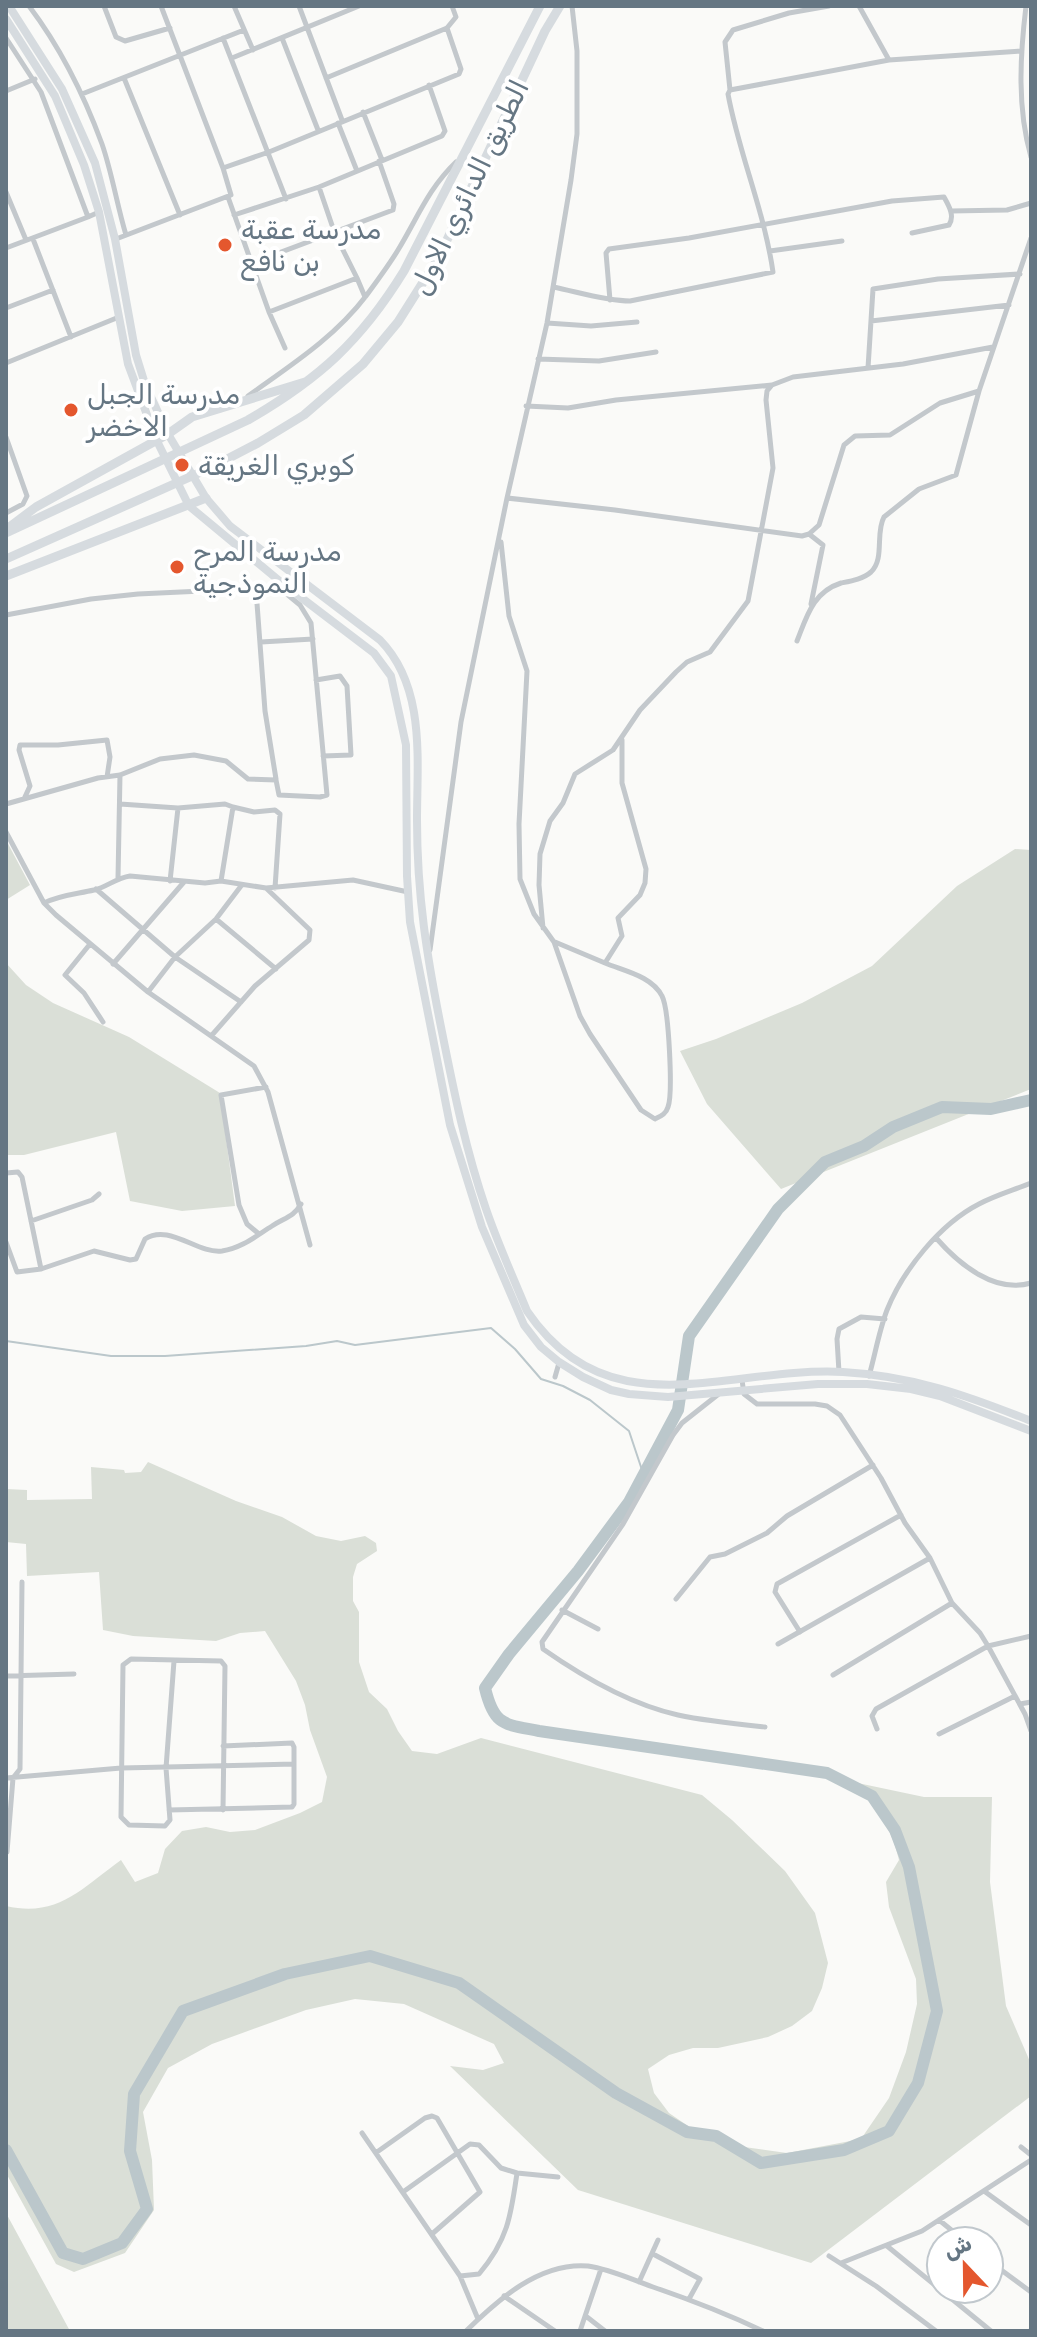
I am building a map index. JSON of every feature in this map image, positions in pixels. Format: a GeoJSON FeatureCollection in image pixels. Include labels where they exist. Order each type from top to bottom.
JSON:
{"type":"FeatureCollection","features":[{"type":"Feature","properties":{"kind":"main road"},"geometry":{"type":"LineString","coordinates":[[9,6],[62,89],[101,180],[136,355],[145,384],[168,434],[206,498],[230,526],[380,640],[397,661],[405,678],[417,738],[417,881],[452,1114]]}},
{"type":"Feature","properties":{"kind":"main road","name":"الطريق الدائري الاول"},"geometry":{"type":"LineString","coordinates":[[6,531],[248,420],[335,360],[381,308],[404,271],[540,6]]}},
{"type":"Feature","properties":{"kind":"main road","name":"الطريق الدائري الاول"},"geometry":{"type":"LineString","coordinates":[[6,559],[210,468],[258,443],[304,415],[363,364],[398,322],[439,257],[545,31],[560,6]]}},
{"type":"Feature","properties":{"kind":"main road"},"geometry":{"type":"LineString","coordinates":[[6,19],[70,131],[99,212],[128,364],[156,439],[189,506],[280,584],[374,653],[391,676],[406,745],[408,892],[412,933],[452,1114],[494,1259],[524,1325],[541,1347],[559,1362],[611,1390],[668,1397],[720,1392],[742,1385],[839,1372],[940,1396],[1031,1431]]}},
{"type":"Feature","properties":{"kind":"main road"},"geometry":{"type":"LineString","coordinates":[[102,231],[113,229]]}},
{"type":"Feature","properties":{"kind":"main road"},"geometry":{"type":"LineString","coordinates":[[6,531],[49,499],[168,434],[192,417],[308,381]]}},
{"type":"Feature","properties":{"kind":"main road"},"geometry":{"type":"LineString","coordinates":[[6,576],[206,498]]}},
{"type":"Feature","properties":{"kind":"main road"},"geometry":{"type":"LineString","coordinates":[[482,1212],[527,1311],[549,1340],[565,1354],[599,1373],[633,1384],[818,1384],[868,1379],[934,1385],[1031,1421]]}},
{"type":"Feature","properties":{"kind":"street"},"geometry":{"type":"LineString","coordinates":[[29,6],[82,94],[109,167],[126,235]]}},
{"type":"Feature","properties":{"kind":"street"},"geometry":{"type":"LineString","coordinates":[[104,6],[120,41],[170,28]]}},
{"type":"Feature","properties":{"kind":"street"},"geometry":{"type":"LineString","coordinates":[[115,239],[228,197],[231,192],[161,6]]}},
{"type":"Feature","properties":{"kind":"street"},"geometry":{"type":"LineString","coordinates":[[234,6],[253,50]]}},
{"type":"Feature","properties":{"kind":"street"},"geometry":{"type":"LineString","coordinates":[[299,6],[357,171]]}},
{"type":"Feature","properties":{"kind":"street"},"geometry":{"type":"LineString","coordinates":[[326,78],[447,28],[456,17],[452,6]]}},
{"type":"Feature","properties":{"kind":"street"},"geometry":{"type":"LineString","coordinates":[[428,963],[461,722],[526,406],[547,323],[577,134],[577,51],[572,6]]}},
{"type":"Feature","properties":{"kind":"street"},"geometry":{"type":"LineString","coordinates":[[553,287],[596,294],[611,301],[630,301],[773,272],[750,171],[733,121],[725,42],[733,30],[789,13],[829,6]]}},
{"type":"Feature","properties":{"kind":"street"},"geometry":{"type":"LineString","coordinates":[[859,6],[889,60]]}},
{"type":"Feature","properties":{"kind":"street"},"geometry":{"type":"LineString","coordinates":[[1026,6],[1020,51],[1023,114],[1031,157]]}},
{"type":"Feature","properties":{"kind":"street"},"geometry":{"type":"LineString","coordinates":[[232,58],[356,7]]}},
{"type":"Feature","properties":{"kind":"street"},"geometry":{"type":"LineString","coordinates":[[223,168],[455,76],[461,69],[447,28]]}},
{"type":"Feature","properties":{"kind":"street"},"geometry":{"type":"LineString","coordinates":[[82,94],[244,30]]}},
{"type":"Feature","properties":{"kind":"street"},"geometry":{"type":"LineString","coordinates":[[6,38],[38,77],[88,217]]}},
{"type":"Feature","properties":{"kind":"street"},"geometry":{"type":"LineString","coordinates":[[223,38],[286,199]]}},
{"type":"Feature","properties":{"kind":"street"},"geometry":{"type":"LineString","coordinates":[[282,38],[318,131]]}},
{"type":"Feature","properties":{"kind":"street"},"geometry":{"type":"LineString","coordinates":[[730,90],[889,60],[1020,51]]}},
{"type":"Feature","properties":{"kind":"street"},"geometry":{"type":"LineString","coordinates":[[6,91],[38,77]]}},
{"type":"Feature","properties":{"kind":"street"},"geometry":{"type":"LineString","coordinates":[[124,78],[180,215]]}},
{"type":"Feature","properties":{"kind":"street"},"geometry":{"type":"LineString","coordinates":[[234,215],[319,187],[445,134],[429,85]]}},
{"type":"Feature","properties":{"kind":"street"},"geometry":{"type":"LineString","coordinates":[[252,263],[393,210],[394,204],[363,112]]}},
{"type":"Feature","properties":{"kind":"street"},"geometry":{"type":"LineString","coordinates":[[241,402],[337,330],[398,250],[439,179],[466,153]]}},
{"type":"Feature","properties":{"kind":"street"},"geometry":{"type":"LineString","coordinates":[[319,187],[335,234],[365,297]]}},
{"type":"Feature","properties":{"kind":"street"},"geometry":{"type":"LineString","coordinates":[[6,192],[53,290],[71,337]]}},
{"type":"Feature","properties":{"kind":"street"},"geometry":{"type":"LineString","coordinates":[[228,197],[285,348]]}},
{"type":"Feature","properties":{"kind":"street"},"geometry":{"type":"LineString","coordinates":[[611,301],[606,253],[609,249],[892,201],[944,197],[951,211],[949,225],[912,233]]}},
{"type":"Feature","properties":{"kind":"street"},"geometry":{"type":"LineString","coordinates":[[951,211],[1007,210],[1031,203]]}},
{"type":"Feature","properties":{"kind":"street"},"geometry":{"type":"LineString","coordinates":[[6,248],[99,212]]}},
{"type":"Feature","properties":{"kind":"street"},"geometry":{"type":"LineString","coordinates":[[810,608],[826,589],[872,571],[878,557],[884,517],[919,489],[956,475],[979,391],[1031,238]]}},
{"type":"Feature","properties":{"kind":"street"},"geometry":{"type":"LineString","coordinates":[[770,251],[842,241]]}},
{"type":"Feature","properties":{"kind":"street"},"geometry":{"type":"LineString","coordinates":[[868,368],[871,293],[877,286],[1020,274]]}},
{"type":"Feature","properties":{"kind":"street"},"geometry":{"type":"LineString","coordinates":[[269,312],[357,278]]}},
{"type":"Feature","properties":{"kind":"street"},"geometry":{"type":"LineString","coordinates":[[6,308],[53,290]]}},
{"type":"Feature","properties":{"kind":"street"},"geometry":{"type":"LineString","coordinates":[[871,321],[1009,305]]}},
{"type":"Feature","properties":{"kind":"street"},"geometry":{"type":"LineString","coordinates":[[6,363],[119,317]]}},
{"type":"Feature","properties":{"kind":"street"},"geometry":{"type":"LineString","coordinates":[[547,323],[591,326],[637,322]]}},
{"type":"Feature","properties":{"kind":"street"},"geometry":{"type":"LineString","coordinates":[[526,406],[568,408],[616,400],[772,385],[793,377],[993,347]]}},
{"type":"Feature","properties":{"kind":"street"},"geometry":{"type":"LineString","coordinates":[[538,359],[599,361],[656,352]]}},
{"type":"Feature","properties":{"kind":"street"},"geometry":{"type":"LineString","coordinates":[[543,928],[540,854],[550,821],[563,803],[575,774],[613,750],[640,710],[687,662],[710,652],[748,601],[773,468],[766,400],[767,391],[772,385]]}},
{"type":"Feature","properties":{"kind":"street"},"geometry":{"type":"LineString","coordinates":[[507,498],[802,536],[819,525],[844,445],[849,439],[863,434],[890,435],[940,403],[979,391]]}},
{"type":"Feature","properties":{"kind":"street"},"geometry":{"type":"LineString","coordinates":[[6,437],[27,496],[23,504],[6,513]]}},
{"type":"Feature","properties":{"kind":"street"},"geometry":{"type":"LineString","coordinates":[[797,641],[810,608],[823,545],[809,534]]}},
{"type":"Feature","properties":{"kind":"street"},"geometry":{"type":"LineString","coordinates":[[501,537],[509,616],[527,671],[519,824],[520,879],[524,895],[554,942],[580,1016],[590,1034],[641,1110],[655,1119],[663,1116],[668,1110],[671,1094],[663,998],[650,982],[554,942]]}},
{"type":"Feature","properties":{"kind":"street"},"geometry":{"type":"LineString","coordinates":[[6,615],[91,599],[138,594],[256,590],[280,584],[293,573]]}},
{"type":"Feature","properties":{"kind":"street"},"geometry":{"type":"LineString","coordinates":[[256,590],[265,711],[279,795],[325,796],[328,792],[313,639],[306,612],[280,584]]}},
{"type":"Feature","properties":{"kind":"street"},"geometry":{"type":"LineString","coordinates":[[261,642],[313,639]]}},
{"type":"Feature","properties":{"kind":"street"},"geometry":{"type":"LineString","coordinates":[[316,680],[340,676],[347,686],[351,755],[323,756]]}},
{"type":"Feature","properties":{"kind":"street"},"geometry":{"type":"LineString","coordinates":[[605,963],[622,936],[618,918],[633,904],[645,883],[644,858],[622,783],[622,739]]}},
{"type":"Feature","properties":{"kind":"street"},"geometry":{"type":"LineString","coordinates":[[24,800],[30,786],[20,745],[107,740],[110,757],[107,777]]}},
{"type":"Feature","properties":{"kind":"street"},"geometry":{"type":"LineString","coordinates":[[6,804],[120,775],[160,759],[194,755],[226,761],[248,779],[276,780]]}},
{"type":"Feature","properties":{"kind":"street"},"geometry":{"type":"LineString","coordinates":[[118,878],[120,775]]}},
{"type":"Feature","properties":{"kind":"street"},"geometry":{"type":"LineString","coordinates":[[120,804],[178,808],[225,804],[254,812],[275,810],[280,814],[275,888]]}},
{"type":"Feature","properties":{"kind":"street"},"geometry":{"type":"LineString","coordinates":[[221,881],[233,807]]}},
{"type":"Feature","properties":{"kind":"street"},"geometry":{"type":"LineString","coordinates":[[170,881],[178,808]]}},
{"type":"Feature","properties":{"kind":"street"},"geometry":{"type":"LineString","coordinates":[[6,832],[44,903],[148,992],[254,1066],[266,1087],[310,1245]]}},
{"type":"Feature","properties":{"kind":"street"},"geometry":{"type":"LineString","coordinates":[[44,903],[130,876],[184,882],[221,881],[266,888],[353,880],[408,892]]}},
{"type":"Feature","properties":{"kind":"street"},"geometry":{"type":"LineString","coordinates":[[113,964],[184,882]]}},
{"type":"Feature","properties":{"kind":"street"},"geometry":{"type":"LineString","coordinates":[[148,992],[175,957],[216,919],[241,886]]}},
{"type":"Feature","properties":{"kind":"street"},"geometry":{"type":"LineString","coordinates":[[212,1035],[241,1002],[312,935],[266,888]]}},
{"type":"Feature","properties":{"kind":"street"},"geometry":{"type":"LineString","coordinates":[[96,889],[175,957],[241,1002]]}},
{"type":"Feature","properties":{"kind":"street"},"geometry":{"type":"LineString","coordinates":[[216,919],[276,969]]}},
{"type":"Feature","properties":{"kind":"street"},"geometry":{"type":"LineString","coordinates":[[90,944],[65,975],[84,993],[103,1022]]}},
{"type":"Feature","properties":{"kind":"street"},"geometry":{"type":"LineString","coordinates":[[259,1234],[247,1224],[239,1205],[221,1095],[266,1087]]}},
{"type":"Feature","properties":{"kind":"street"},"geometry":{"type":"LineString","coordinates":[[6,1173],[20,1174],[41,1269]]}},
{"type":"Feature","properties":{"kind":"street"},"geometry":{"type":"LineString","coordinates":[[868,1379],[885,1319],[899,1286],[937,1239],[961,1215],[1031,1183]]}},
{"type":"Feature","properties":{"kind":"street"},"geometry":{"type":"LineString","coordinates":[[31,1221],[92,1200],[99,1194]]}},
{"type":"Feature","properties":{"kind":"street"},"geometry":{"type":"LineString","coordinates":[[6,1242],[17,1272],[41,1269],[94,1251],[136,1259],[145,1239],[160,1233],[213,1251],[238,1247],[295,1214],[301,1204]]}},
{"type":"Feature","properties":{"kind":"street"},"geometry":{"type":"LineString","coordinates":[[937,1239],[955,1258],[997,1283],[1008,1286],[1031,1283]]}},
{"type":"Feature","properties":{"kind":"street"},"geometry":{"type":"LineString","coordinates":[[839,1372],[839,1329],[861,1317],[885,1319]]}},
{"type":"Feature","properties":{"kind":"street"},"geometry":{"type":"LineString","coordinates":[[555,1377],[559,1362]]}},
{"type":"Feature","properties":{"kind":"street"},"geometry":{"type":"LineString","coordinates":[[742,1385],[746,1397],[757,1404],[815,1404],[835,1410],[930,1558],[952,1603],[988,1646],[1031,1731]]}},
{"type":"Feature","properties":{"kind":"street"},"geometry":{"type":"LineString","coordinates":[[720,1392],[682,1423],[673,1435],[623,1524],[542,1642],[543,1649],[582,1676],[662,1710],[701,1719],[765,1727]]}},
{"type":"Feature","properties":{"kind":"street"},"geometry":{"type":"LineString","coordinates":[[676,1599],[710,1557],[725,1554],[767,1533],[787,1516],[873,1465]]}},
{"type":"Feature","properties":{"kind":"street"},"geometry":{"type":"LineString","coordinates":[[800,1632],[775,1592],[777,1584],[901,1515]]}},
{"type":"Feature","properties":{"kind":"street"},"geometry":{"type":"LineString","coordinates":[[778,1644],[930,1558]]}},
{"type":"Feature","properties":{"kind":"street"},"geometry":{"type":"LineString","coordinates":[[7,1852],[10,1778],[20,1769],[22,1582]]}},
{"type":"Feature","properties":{"kind":"street"},"geometry":{"type":"LineString","coordinates":[[833,1675],[952,1603]]}},
{"type":"Feature","properties":{"kind":"street"},"geometry":{"type":"LineString","coordinates":[[562,1610],[598,1629]]}},
{"type":"Feature","properties":{"kind":"street"},"geometry":{"type":"LineString","coordinates":[[877,1729],[872,1716],[876,1709],[988,1646],[1031,1636]]}},
{"type":"Feature","properties":{"kind":"street"},"geometry":{"type":"LineString","coordinates":[[174,1661],[166,1768],[170,1820],[165,1826],[129,1825],[121,1817],[123,1665],[131,1659],[221,1661],[225,1666],[223,1810]]}},
{"type":"Feature","properties":{"kind":"street"},"geometry":{"type":"LineString","coordinates":[[6,1676],[74,1674]]}},
{"type":"Feature","properties":{"kind":"street"},"geometry":{"type":"LineString","coordinates":[[939,1734],[1015,1696]]}},
{"type":"Feature","properties":{"kind":"street"},"geometry":{"type":"LineString","coordinates":[[1020,1704],[1031,1702]]}},
{"type":"Feature","properties":{"kind":"street"},"geometry":{"type":"LineString","coordinates":[[169,1810],[292,1807],[294,1747],[287,1741],[223,1746]]}},
{"type":"Feature","properties":{"kind":"street"},"geometry":{"type":"LineString","coordinates":[[10,1778],[121,1768],[294,1764]]}},
{"type":"Feature","properties":{"kind":"street"},"geometry":{"type":"LineString","coordinates":[[377,2152],[432,2116],[437,2118],[480,2192],[432,2234]]}},
{"type":"Feature","properties":{"kind":"street"},"geometry":{"type":"LineString","coordinates":[[362,2133],[460,2276],[478,2319]]}},
{"type":"Feature","properties":{"kind":"street"},"geometry":{"type":"LineString","coordinates":[[403,2192],[470,2144],[479,2145],[501,2168],[517,2173],[558,2177]]}},
{"type":"Feature","properties":{"kind":"street"},"geometry":{"type":"LineString","coordinates":[[841,2263],[922,2231],[1031,2158],[1021,2147]]}},
{"type":"Feature","properties":{"kind":"street"},"geometry":{"type":"LineString","coordinates":[[460,2276],[479,2274],[491,2261],[508,2229],[517,2173]]}},
{"type":"Feature","properties":{"kind":"street"},"geometry":{"type":"LineString","coordinates":[[984,2191],[1031,2225]]}},
{"type":"Feature","properties":{"kind":"street"},"geometry":{"type":"LineString","coordinates":[[939,2220],[945,2225]]}},
{"type":"Feature","properties":{"kind":"street"},"geometry":{"type":"LineString","coordinates":[[639,2282],[658,2240]]}},
{"type":"Feature","properties":{"kind":"street"},"geometry":{"type":"LineString","coordinates":[[886,2245],[991,2331]]}},
{"type":"Feature","properties":{"kind":"street"},"geometry":{"type":"LineString","coordinates":[[653,2254],[700,2279],[689,2299]]}},
{"type":"Feature","properties":{"kind":"street"},"geometry":{"type":"LineString","coordinates":[[829,2256],[936,2331]]}},
{"type":"Feature","properties":{"kind":"street"},"geometry":{"type":"LineString","coordinates":[[466,2331],[504,2296],[524,2283],[574,2267],[601,2269],[689,2299],[763,2331]]}},
{"type":"Feature","properties":{"kind":"street"},"geometry":{"type":"LineString","coordinates":[[580,2331],[601,2269]]}},
{"type":"Feature","properties":{"kind":"street"},"geometry":{"type":"LineString","coordinates":[[1005,2273],[1031,2292]]}},
{"type":"Feature","properties":{"kind":"street"},"geometry":{"type":"LineString","coordinates":[[504,2296],[555,2331]]}},
{"type":"Feature","properties":{"kind":"street"},"geometry":{"type":"LineString","coordinates":[[587,2317],[605,2331]]}},
{"type":"Feature","properties":{"kind":"shaded area"},"geometry":{"type":"Polygon","coordinates":[[[6,840],[30,885],[6,900],[6,840]]]}},
{"type":"Feature","properties":{"kind":"shaded area"},"geometry":{"type":"Polygon","coordinates":[[[1015,849],[1031,850],[1031,1089],[781,1189],[707,1104],[680,1051],[802,1003],[872,966],[957,886],[1015,849]]]}},
{"type":"Feature","properties":{"kind":"shaded area"},"geometry":{"type":"Polygon","coordinates":[[[6,963],[26,985],[53,1003],[129,1037],[220,1093],[235,1206],[182,1211],[130,1201],[116,1132],[24,1155],[6,1155],[6,963]]]}},
{"type":"Feature","properties":{"kind":"shaded area"},"geometry":{"type":"Polygon","coordinates":[[[148,1462],[236,1501],[282,1517],[316,1536],[341,1541],[365,1536],[376,1543],[377,1551],[357,1564],[353,1577],[353,1601],[359,1612],[359,1662],[369,1692],[387,1709],[412,1751],[437,1754],[481,1738],[702,1795],[785,1871],[815,1913],[828,1963],[812,2011],[792,2026],[768,2037],[718,2048],[693,2048],[669,2055],[648,2069],[654,2093],[669,2113],[713,2139],[737,2146],[787,2153],[861,2139],[889,2098],[906,2052],[917,2004],[916,1979],[889,1907],[886,1882],[899,1860],[896,1848],[882,1818],[853,1782],[924,1797],[992,1797],[990,1882],[1006,2006],[1031,2064],[1031,2096],[811,2263],[578,2190],[450,2066],[483,2070],[504,2063],[494,2044],[404,2004],[355,1999],[306,2010],[212,2044],[168,2068],[143,2112],[152,2160],[154,2210],[125,2253],[74,2272],[56,2264],[6,2173],[6,1906],[24,1909],[55,1904],[81,1890],[121,1860],[135,1882],[158,1873],[165,1849],[182,1831],[206,1827],[230,1832],[255,1830],[322,1802],[327,1777],[296,1681],[265,1631],[240,1633],[216,1641],[133,1636],[103,1630],[99,1572],[27,1576],[26,1544],[6,1542],[6,1489],[27,1490],[27,1500],[92,1499],[91,1467],[124,1470],[125,1473],[141,1472],[148,1462]]]}},
{"type":"Feature","properties":{"kind":"shaded area"},"geometry":{"type":"Polygon","coordinates":[[[6,2213],[70,2331],[6,2331],[6,2213]]]}},
{"type":"Feature","properties":{"kind":"waterway"},"geometry":{"type":"LineString","coordinates":[[6,2150],[63,2253],[83,2259],[122,2243],[147,2209],[130,2151],[134,2094],[183,2011],[285,1974],[370,1956],[459,1983],[616,2093],[687,2132],[716,2136],[761,2163],[844,2150],[889,2131],[918,2083],[937,2011],[909,1867],[895,1830],[872,1796],[827,1773],[517,1727],[502,1721],[492,1710],[485,1688],[629,1502],[678,1410],[689,1336],[778,1209],[825,1162],[864,1146],[893,1127],[942,1107],[991,1109],[1031,1100]]}},
{"type":"Feature","properties":{"kind":"waterway"},"geometry":{"type":"LineString","coordinates":[[6,1341],[111,1356],[165,1356],[337,1341],[355,1345],[491,1328],[515,1349],[541,1379],[590,1400],[629,1431],[643,1473]]}},
{"type":"Feature","properties":{"kind":"place","name":"مدرسة عقبة بن نافع"},"geometry":{"type":"Point","coordinates":[225,245]}},
{"type":"Feature","properties":{"kind":"place","name":"مدرسة الجبل الاخضر"},"geometry":{"type":"Point","coordinates":[71,410]}},
{"type":"Feature","properties":{"kind":"place","name":"كوبري الغريقة"},"geometry":{"type":"Point","coordinates":[182,465]}},
{"type":"Feature","properties":{"kind":"place","name":"مدرسة المرح النموذجية"},"geometry":{"type":"Point","coordinates":[177,567]}}]}
